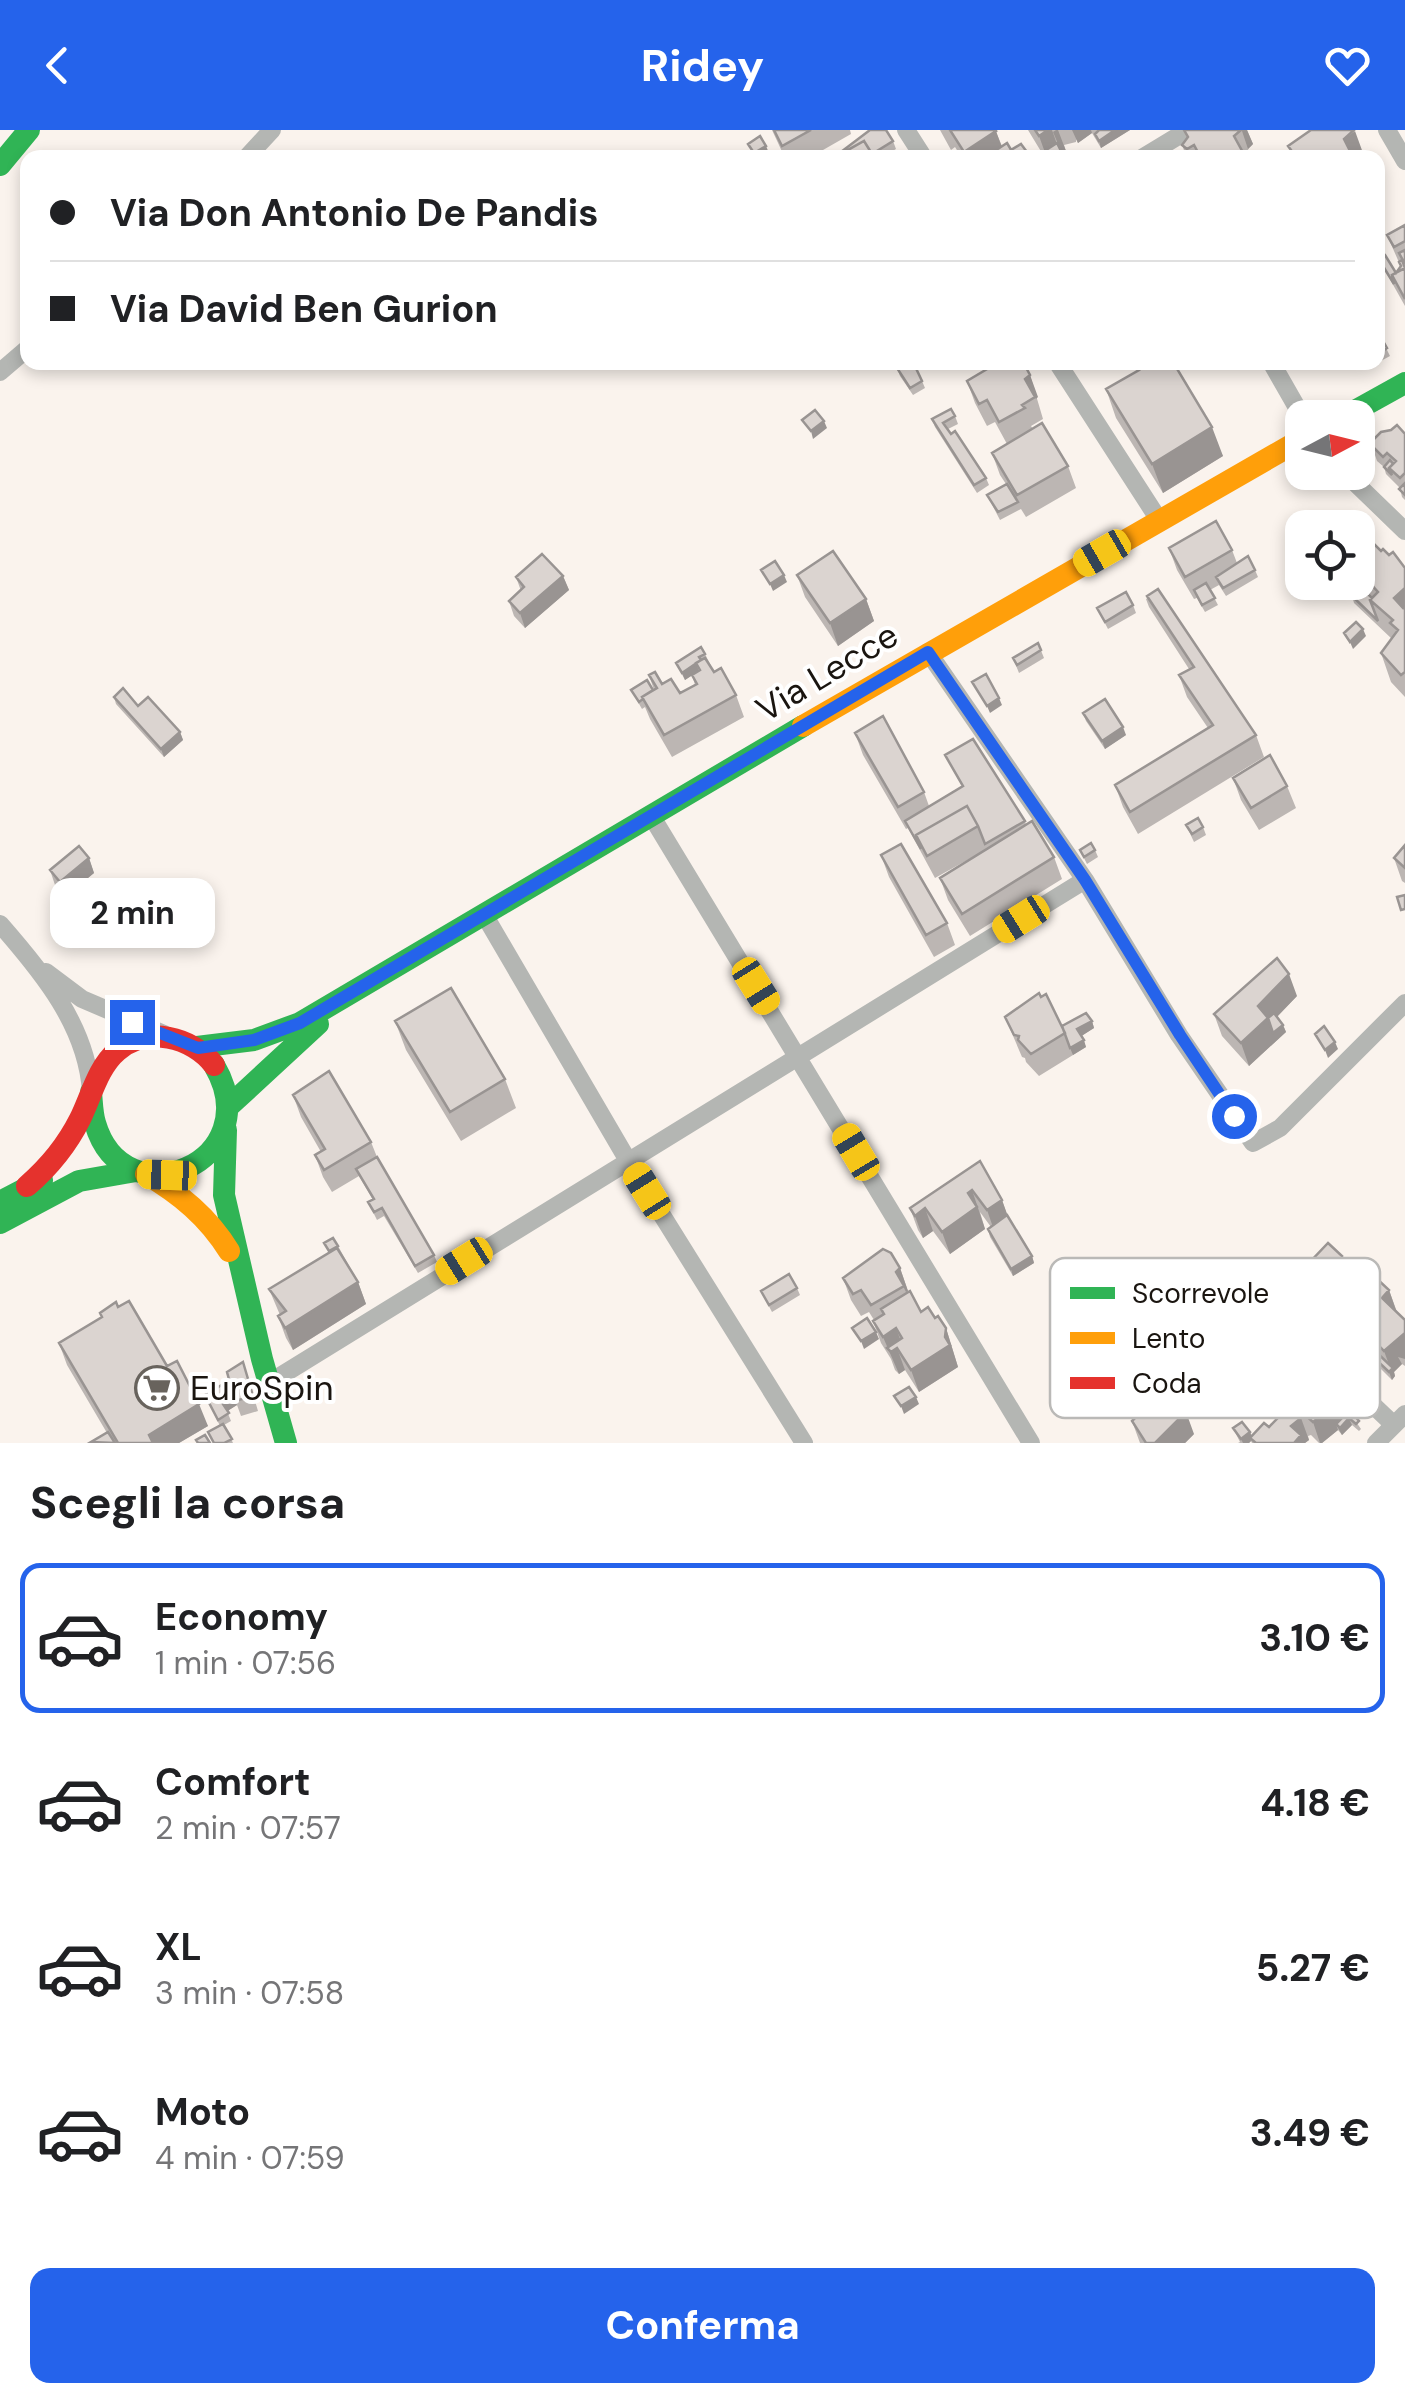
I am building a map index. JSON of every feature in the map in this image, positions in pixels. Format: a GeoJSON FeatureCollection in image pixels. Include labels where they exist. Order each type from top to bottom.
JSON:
{"type":"FeatureCollection","features":[{"type":"Feature","properties":{"kind":"main road"},"geometry":{"type":"LineString","coordinates":[[0,165],[30,130]]}},
{"type":"Feature","properties":{"kind":"main road"},"geometry":{"type":"LineString","coordinates":[[1374,400],[1405,383]]}},
{"type":"Feature","properties":{"kind":"main road","name":"Via Lecce"},"geometry":{"type":"LineString","coordinates":[[187,1043],[240,1042],[277,1033],[391,972],[928,652],[1285,449]]}},
{"type":"Feature","properties":{"kind":"main road","name":"Via Lecce"},"geometry":{"type":"LineString","coordinates":[[227,1116],[302,1037],[391,972]]}},
{"type":"Feature","properties":{"kind":"main road"},"geometry":{"type":"LineString","coordinates":[[27,1186],[45,1171],[79,1122],[99,1071],[113,1054],[132,1042],[154,1036],[187,1043],[214,1064],[225,1084],[224,1195],[286,1443]]}},
{"type":"Feature","properties":{"kind":"main road"},"geometry":{"type":"LineString","coordinates":[[91,1092],[90,1113],[107,1152],[196,1208],[213,1225],[228,1248],[248,1298]]}},
{"type":"Feature","properties":{"kind":"main road"},"geometry":{"type":"LineString","coordinates":[[0,1202],[76,1166],[96,1163],[167,1175],[186,1170],[210,1152],[227,1116]]}},
{"type":"Feature","properties":{"kind":"main road"},"geometry":{"type":"LineString","coordinates":[[0,1223],[63,1186],[96,1174],[135,1170]]}},
{"type":"Feature","properties":{"kind":"street"},"geometry":{"type":"LineString","coordinates":[[253,150],[272,130]]}},
{"type":"Feature","properties":{"kind":"street"},"geometry":{"type":"LineString","coordinates":[[1157,150],[1188,130]]}},
{"type":"Feature","properties":{"kind":"street"},"geometry":{"type":"LineString","coordinates":[[1387,130],[1405,161]]}},
{"type":"Feature","properties":{"kind":"street"},"geometry":{"type":"LineString","coordinates":[[0,372],[20,355]]}},
{"type":"Feature","properties":{"kind":"street"},"geometry":{"type":"LineString","coordinates":[[1062,370],[1159,520]]}},
{"type":"Feature","properties":{"kind":"street"},"geometry":{"type":"LineString","coordinates":[[1276,370],[1293,400]]}},
{"type":"Feature","properties":{"kind":"street"},"geometry":{"type":"LineString","coordinates":[[1363,490],[1405,531]]}},
{"type":"Feature","properties":{"kind":"street"},"geometry":{"type":"LineString","coordinates":[[928,652],[1085,880],[1180,1035],[1253,1143],[1280,1128],[1405,1003]]}},
{"type":"Feature","properties":{"kind":"street"},"geometry":{"type":"LineString","coordinates":[[652,817],[1031,1443]]}},
{"type":"Feature","properties":{"kind":"street"},"geometry":{"type":"LineString","coordinates":[[269,1382],[1085,880]]}},
{"type":"Feature","properties":{"kind":"street"},"geometry":{"type":"LineString","coordinates":[[485,916],[627,1160],[804,1443]]}},
{"type":"Feature","properties":{"kind":"street"},"geometry":{"type":"LineString","coordinates":[[0,924],[30,959],[72,1022],[90,1070],[91,1092]]}},
{"type":"Feature","properties":{"kind":"street"},"geometry":{"type":"LineString","coordinates":[[30,959],[82,999],[187,1043]]}},
{"type":"Feature","properties":{"kind":"street"},"geometry":{"type":"LineString","coordinates":[[1376,1443],[1399,1419],[1380,1403]]}},
{"type":"Feature","properties":{"kind":"building"},"geometry":{"type":"Polygon","coordinates":[[[774,130],[811,130],[782,146],[774,130]]]}},
{"type":"Feature","properties":{"kind":"building"},"geometry":{"type":"Polygon","coordinates":[[[870,130],[886,130],[893,141],[878,150],[870,150],[864,141],[844,150],[870,130]]]}},
{"type":"Feature","properties":{"kind":"building"},"geometry":{"type":"Polygon","coordinates":[[[950,130],[996,131],[967,150],[963,150],[950,130]]]}},
{"type":"Feature","properties":{"kind":"building"},"geometry":{"type":"Polygon","coordinates":[[[1099,130],[1115,130],[1099,141],[1095,134],[1099,130]]]}},
{"type":"Feature","properties":{"kind":"building"},"geometry":{"type":"Polygon","coordinates":[[[1184,130],[1241,130],[1234,136],[1242,150],[1197,150],[1194,145],[1187,149],[1182,145],[1188,137],[1184,130]]]}},
{"type":"Feature","properties":{"kind":"building"},"geometry":{"type":"Polygon","coordinates":[[[1311,130],[1354,130],[1344,139],[1350,150],[1291,150],[1288,146],[1311,130]]]}},
{"type":"Feature","properties":{"kind":"building"},"geometry":{"type":"Polygon","coordinates":[[[760,136],[766,146],[752,150],[748,144],[760,136]]]}},
{"type":"Feature","properties":{"kind":"building"},"geometry":{"type":"Polygon","coordinates":[[[864,141],[870,150],[848,150],[864,141]]]}},
{"type":"Feature","properties":{"kind":"building"},"geometry":{"type":"Polygon","coordinates":[[[1405,225],[1405,241],[1394,247],[1387,235],[1405,225]]]}},
{"type":"Feature","properties":{"kind":"building"},"geometry":{"type":"Polygon","coordinates":[[[1385,255],[1396,273],[1392,275],[1394,284],[1385,269],[1385,255]]]}},
{"type":"Feature","properties":{"kind":"building"},"geometry":{"type":"Polygon","coordinates":[[[1405,268],[1405,299],[1392,275],[1405,268]]]}},
{"type":"Feature","properties":{"kind":"building"},"geometry":{"type":"Polygon","coordinates":[[[898,370],[917,370],[922,381],[910,388],[898,370]]]}},
{"type":"Feature","properties":{"kind":"building"},"geometry":{"type":"Polygon","coordinates":[[[986,370],[1027,370],[1030,375],[1025,379],[1035,397],[1022,405],[1025,408],[999,422],[987,400],[979,404],[967,381],[986,370]]]}},
{"type":"Feature","properties":{"kind":"building"},"geometry":{"type":"Polygon","coordinates":[[[1139,370],[1178,370],[1212,427],[1152,464],[1106,389],[1139,370]]]}},
{"type":"Feature","properties":{"kind":"building"},"geometry":{"type":"Polygon","coordinates":[[[951,409],[955,416],[943,423],[951,434],[955,431],[986,478],[974,485],[932,419],[951,409]]]}},
{"type":"Feature","properties":{"kind":"building"},"geometry":{"type":"Polygon","coordinates":[[[815,410],[824,421],[811,431],[802,420],[815,410]]]}},
{"type":"Feature","properties":{"kind":"building"},"geometry":{"type":"Polygon","coordinates":[[[1042,423],[1068,466],[1017,495],[992,453],[1042,423]]]}},
{"type":"Feature","properties":{"kind":"building"},"geometry":{"type":"Polygon","coordinates":[[[1397,425],[1405,434],[1405,473],[1400,478],[1389,468],[1396,461],[1375,449],[1375,438],[1397,425]]]}},
{"type":"Feature","properties":{"kind":"building"},"geometry":{"type":"Polygon","coordinates":[[[1007,484],[1018,502],[998,512],[987,495],[1007,484]]]}},
{"type":"Feature","properties":{"kind":"building"},"geometry":{"type":"Polygon","coordinates":[[[1216,521],[1232,550],[1185,577],[1169,548],[1216,521]]]}},
{"type":"Feature","properties":{"kind":"building"},"geometry":{"type":"Polygon","coordinates":[[[1375,545],[1389,555],[1393,552],[1405,568],[1405,588],[1394,598],[1405,607],[1405,672],[1401,675],[1381,653],[1398,630],[1390,623],[1393,620],[1370,600],[1375,600],[1375,545]]]}},
{"type":"Feature","properties":{"kind":"building"},"geometry":{"type":"Polygon","coordinates":[[[833,551],[866,599],[830,623],[797,575],[833,551]]]}},
{"type":"Feature","properties":{"kind":"building"},"geometry":{"type":"Polygon","coordinates":[[[542,554],[563,576],[520,613],[509,601],[524,587],[516,577],[542,554]]]}},
{"type":"Feature","properties":{"kind":"building"},"geometry":{"type":"Polygon","coordinates":[[[1248,556],[1255,570],[1223,588],[1216,577],[1248,556]]]}},
{"type":"Feature","properties":{"kind":"building"},"geometry":{"type":"Polygon","coordinates":[[[775,561],[784,575],[770,584],[761,570],[775,561]]]}},
{"type":"Feature","properties":{"kind":"building"},"geometry":{"type":"Polygon","coordinates":[[[1206,583],[1215,598],[1202,605],[1194,590],[1206,583]]]}},
{"type":"Feature","properties":{"kind":"building"},"geometry":{"type":"Polygon","coordinates":[[[1158,589],[1256,735],[1130,812],[1115,785],[1213,725],[1179,675],[1194,667],[1147,596],[1158,589]]]}},
{"type":"Feature","properties":{"kind":"building"},"geometry":{"type":"Polygon","coordinates":[[[1126,592],[1133,605],[1105,622],[1097,608],[1126,592]]]}},
{"type":"Feature","properties":{"kind":"building"},"geometry":{"type":"Polygon","coordinates":[[[1356,600],[1370,600],[1378,621],[1356,600]]]}},
{"type":"Feature","properties":{"kind":"building"},"geometry":{"type":"Polygon","coordinates":[[[1356,622],[1363,629],[1350,642],[1344,633],[1356,622]]]}},
{"type":"Feature","properties":{"kind":"building"},"geometry":{"type":"Polygon","coordinates":[[[1038,643],[1041,650],[1017,665],[1013,658],[1038,643]]]}},
{"type":"Feature","properties":{"kind":"building"},"geometry":{"type":"Polygon","coordinates":[[[701,647],[705,654],[699,657],[701,660],[682,673],[676,663],[701,647]]]}},
{"type":"Feature","properties":{"kind":"building"},"geometry":{"type":"Polygon","coordinates":[[[705,658],[714,672],[721,668],[736,695],[664,735],[642,697],[657,688],[649,675],[655,672],[662,684],[671,679],[680,693],[697,684],[692,675],[700,670],[696,663],[705,658]]]}},
{"type":"Feature","properties":{"kind":"building"},"geometry":{"type":"Polygon","coordinates":[[[986,674],[999,698],[987,706],[972,682],[986,674]]]}},
{"type":"Feature","properties":{"kind":"building"},"geometry":{"type":"Polygon","coordinates":[[[647,680],[653,690],[639,702],[631,690],[647,680]]]}},
{"type":"Feature","properties":{"kind":"building"},"geometry":{"type":"Polygon","coordinates":[[[123,688],[138,706],[148,697],[180,732],[161,749],[114,697],[123,688]]]}},
{"type":"Feature","properties":{"kind":"building"},"geometry":{"type":"Polygon","coordinates":[[[1105,699],[1123,727],[1102,741],[1083,713],[1105,699]]]}},
{"type":"Feature","properties":{"kind":"building"},"geometry":{"type":"Polygon","coordinates":[[[883,716],[924,792],[898,807],[855,733],[883,716]]]}},
{"type":"Feature","properties":{"kind":"building"},"geometry":{"type":"Polygon","coordinates":[[[973,739],[1025,821],[985,844],[967,806],[916,835],[921,849],[905,821],[963,786],[945,755],[973,739]]]}},
{"type":"Feature","properties":{"kind":"building"},"geometry":{"type":"Polygon","coordinates":[[[1270,755],[1287,786],[1251,808],[1233,778],[1270,755]]]}},
{"type":"Feature","properties":{"kind":"building"},"geometry":{"type":"Polygon","coordinates":[[[967,806],[978,826],[927,856],[916,835],[967,806]]]}},
{"type":"Feature","properties":{"kind":"building"},"geometry":{"type":"Polygon","coordinates":[[[1198,818],[1203,827],[1192,834],[1186,825],[1198,818]]]}},
{"type":"Feature","properties":{"kind":"building"},"geometry":{"type":"Polygon","coordinates":[[[1032,821],[1054,857],[962,914],[940,878],[1032,821]]]}},
{"type":"Feature","properties":{"kind":"building"},"geometry":{"type":"Polygon","coordinates":[[[1091,843],[1095,850],[1084,857],[1080,850],[1091,843]]]}},
{"type":"Feature","properties":{"kind":"building"},"geometry":{"type":"Polygon","coordinates":[[[901,844],[947,923],[926,935],[881,855],[901,844]]]}},
{"type":"Feature","properties":{"kind":"building"},"geometry":{"type":"Polygon","coordinates":[[[1405,845],[1405,868],[1394,858],[1405,845]]]}},
{"type":"Feature","properties":{"kind":"building"},"geometry":{"type":"Polygon","coordinates":[[[79,846],[89,858],[60,882],[50,870],[79,846]]]}},
{"type":"Feature","properties":{"kind":"building"},"geometry":{"type":"Polygon","coordinates":[[[1405,895],[1405,909],[1401,910],[1397,897],[1405,895]]]}},
{"type":"Feature","properties":{"kind":"building"},"geometry":{"type":"Polygon","coordinates":[[[1277,958],[1289,974],[1258,1006],[1268,1018],[1241,1043],[1214,1014],[1277,958]]]}},
{"type":"Feature","properties":{"kind":"building"},"geometry":{"type":"Polygon","coordinates":[[[451,988],[505,1079],[450,1112],[395,1021],[451,988]]]}},
{"type":"Feature","properties":{"kind":"building"},"geometry":{"type":"Polygon","coordinates":[[[1039,993],[1041,997],[1046,994],[1065,1033],[1031,1054],[1005,1017],[1039,993]]]}},
{"type":"Feature","properties":{"kind":"building"},"geometry":{"type":"Polygon","coordinates":[[[1086,1013],[1092,1021],[1077,1029],[1084,1040],[1070,1048],[1062,1026],[1086,1013]]]}},
{"type":"Feature","properties":{"kind":"building"},"geometry":{"type":"Polygon","coordinates":[[[1274,1013],[1283,1025],[1273,1033],[1268,1018],[1274,1013]]]}},
{"type":"Feature","properties":{"kind":"building"},"geometry":{"type":"Polygon","coordinates":[[[1324,1026],[1335,1042],[1325,1050],[1315,1034],[1324,1026]]]}},
{"type":"Feature","properties":{"kind":"building"},"geometry":{"type":"Polygon","coordinates":[[[329,1071],[371,1142],[324,1170],[315,1155],[325,1149],[293,1095],[329,1071]]]}},
{"type":"Feature","properties":{"kind":"building"},"geometry":{"type":"Polygon","coordinates":[[[377,1157],[434,1255],[415,1266],[382,1208],[374,1212],[368,1202],[374,1199],[356,1169],[377,1157]]]}},
{"type":"Feature","properties":{"kind":"building"},"geometry":{"type":"Polygon","coordinates":[[[980,1161],[1002,1200],[987,1210],[972,1190],[968,1193],[977,1207],[942,1232],[925,1208],[915,1216],[910,1208],[980,1161]]]}},
{"type":"Feature","properties":{"kind":"building"},"geometry":{"type":"Polygon","coordinates":[[[1007,1215],[1032,1256],[1011,1269],[988,1229],[1007,1215]]]}},
{"type":"Feature","properties":{"kind":"building"},"geometry":{"type":"Polygon","coordinates":[[[333,1238],[338,1246],[329,1251],[324,1243],[333,1238]]]}},
{"type":"Feature","properties":{"kind":"building"},"geometry":{"type":"Polygon","coordinates":[[[1328,1243],[1342,1256],[1340,1258],[1314,1258],[1328,1243]]]}},
{"type":"Feature","properties":{"kind":"building"},"geometry":{"type":"Polygon","coordinates":[[[337,1248],[358,1282],[285,1328],[278,1316],[286,1311],[269,1289],[337,1248]]]}},
{"type":"Feature","properties":{"kind":"building"},"geometry":{"type":"Polygon","coordinates":[[[883,1249],[891,1253],[900,1268],[896,1272],[904,1286],[871,1305],[861,1290],[853,1294],[843,1278],[883,1249]]]}},
{"type":"Feature","properties":{"kind":"building"},"geometry":{"type":"Polygon","coordinates":[[[789,1274],[797,1288],[769,1305],[761,1291],[789,1274]]]}},
{"type":"Feature","properties":{"kind":"building"},"geometry":{"type":"Polygon","coordinates":[[[1380,1282],[1389,1290],[1382,1298],[1405,1320],[1405,1333],[1384,1351],[1380,1347],[1380,1282]]]}},
{"type":"Feature","properties":{"kind":"building"},"geometry":{"type":"Polygon","coordinates":[[[910,1291],[921,1312],[928,1307],[935,1318],[938,1316],[950,1345],[911,1370],[897,1348],[891,1352],[887,1348],[902,1338],[896,1328],[883,1337],[873,1321],[884,1314],[881,1309],[910,1291]]]}},
{"type":"Feature","properties":{"kind":"building"},"geometry":{"type":"Polygon","coordinates":[[[129,1301],[167,1366],[177,1361],[199,1404],[149,1435],[153,1443],[118,1443],[59,1343],[102,1317],[100,1313],[116,1302],[118,1307],[129,1301]]]}},
{"type":"Feature","properties":{"kind":"building"},"geometry":{"type":"Polygon","coordinates":[[[867,1318],[876,1332],[861,1341],[852,1328],[867,1318]]]}},
{"type":"Feature","properties":{"kind":"building"},"geometry":{"type":"Polygon","coordinates":[[[1380,1356],[1393,1368],[1389,1372],[1380,1363],[1380,1356]]]}},
{"type":"Feature","properties":{"kind":"building"},"geometry":{"type":"Polygon","coordinates":[[[243,1362],[253,1396],[235,1401],[227,1372],[243,1362]]]}},
{"type":"Feature","properties":{"kind":"building"},"geometry":{"type":"Polygon","coordinates":[[[230,1380],[234,1397],[223,1404],[229,1413],[218,1420],[205,1395],[230,1380]]]}},
{"type":"Feature","properties":{"kind":"building"},"geometry":{"type":"Polygon","coordinates":[[[909,1387],[916,1397],[901,1406],[894,1396],[909,1387]]]}},
{"type":"Feature","properties":{"kind":"building"},"geometry":{"type":"Polygon","coordinates":[[[1180,1418],[1155,1443],[1146,1443],[1132,1421],[1180,1418]]]}},
{"type":"Feature","properties":{"kind":"building"},"geometry":{"type":"Polygon","coordinates":[[[1278,1418],[1301,1418],[1291,1426],[1301,1435],[1294,1443],[1256,1443],[1250,1438],[1264,1423],[1269,1427],[1278,1418]]]}},
{"type":"Feature","properties":{"kind":"building"},"geometry":{"type":"Polygon","coordinates":[[[1242,1422],[1250,1432],[1241,1439],[1233,1428],[1242,1422]]]}},
{"type":"Feature","properties":{"kind":"building"},"geometry":{"type":"Polygon","coordinates":[[[223,1424],[232,1439],[214,1443],[208,1432],[223,1424]]]}},
{"type":"Feature","properties":{"kind":"building"},"geometry":{"type":"Polygon","coordinates":[[[108,1432],[115,1443],[91,1442],[108,1432]]]}},
{"type":"Feature","properties":{"kind":"building"},"geometry":{"type":"Polygon","coordinates":[[[205,1435],[210,1443],[198,1443],[196,1440],[205,1435]]]}},
{"type":"Feature","properties":{"kind":"traffic: fast"},"geometry":{"type":"LineString","coordinates":[[0,165],[29,130]]}},
{"type":"Feature","properties":{"kind":"traffic: fast"},"geometry":{"type":"LineString","coordinates":[[1374,400],[1405,383]]}},
{"type":"Feature","properties":{"kind":"traffic: fast"},"geometry":{"type":"LineString","coordinates":[[197,1047],[254,1040],[300,1023],[803,726]]}},
{"type":"Feature","properties":{"kind":"traffic: fast"},"geometry":{"type":"LineString","coordinates":[[228,1107],[318,1024]]}},
{"type":"Feature","properties":{"kind":"traffic: fast"},"geometry":{"type":"LineString","coordinates":[[91,1092],[95,1123],[111,1153],[134,1170],[160,1174],[187,1168],[209,1152],[224,1129],[226,1099],[214,1065]]}},
{"type":"Feature","properties":{"kind":"traffic: fast"},"geometry":{"type":"LineString","coordinates":[[226,1130],[224,1195],[286,1443]]}},
{"type":"Feature","properties":{"kind":"traffic: fast"},"geometry":{"type":"LineString","coordinates":[[0,1223],[79,1181],[136,1171]]}},
{"type":"Feature","properties":{"kind":"traffic: fast"},"geometry":{"type":"LineString","coordinates":[[0,1202],[42,1180]]}},
{"type":"Feature","properties":{"kind":"traffic: slow"},"geometry":{"type":"LineString","coordinates":[[803,726],[1285,449]]}},
{"type":"Feature","properties":{"kind":"traffic: slow"},"geometry":{"type":"LineString","coordinates":[[146,1174],[192,1207],[229,1251]]}},
{"type":"Feature","properties":{"kind":"traffic: jam"},"geometry":{"type":"LineString","coordinates":[[27,1186],[63,1147],[105,1065],[129,1043],[155,1037],[182,1041],[214,1065]]}},
{"type":"Feature","properties":{"kind":"place","name":"EuroSpin"},"geometry":{"type":"Point","coordinates":[157,1388]}},
{"type":"Feature","properties":{"kind":"route"},"geometry":{"type":"LineString","coordinates":[[132,1022],[198,1048],[254,1040],[300,1023],[928,652],[1085,880],[1234,1116]]}}]}
